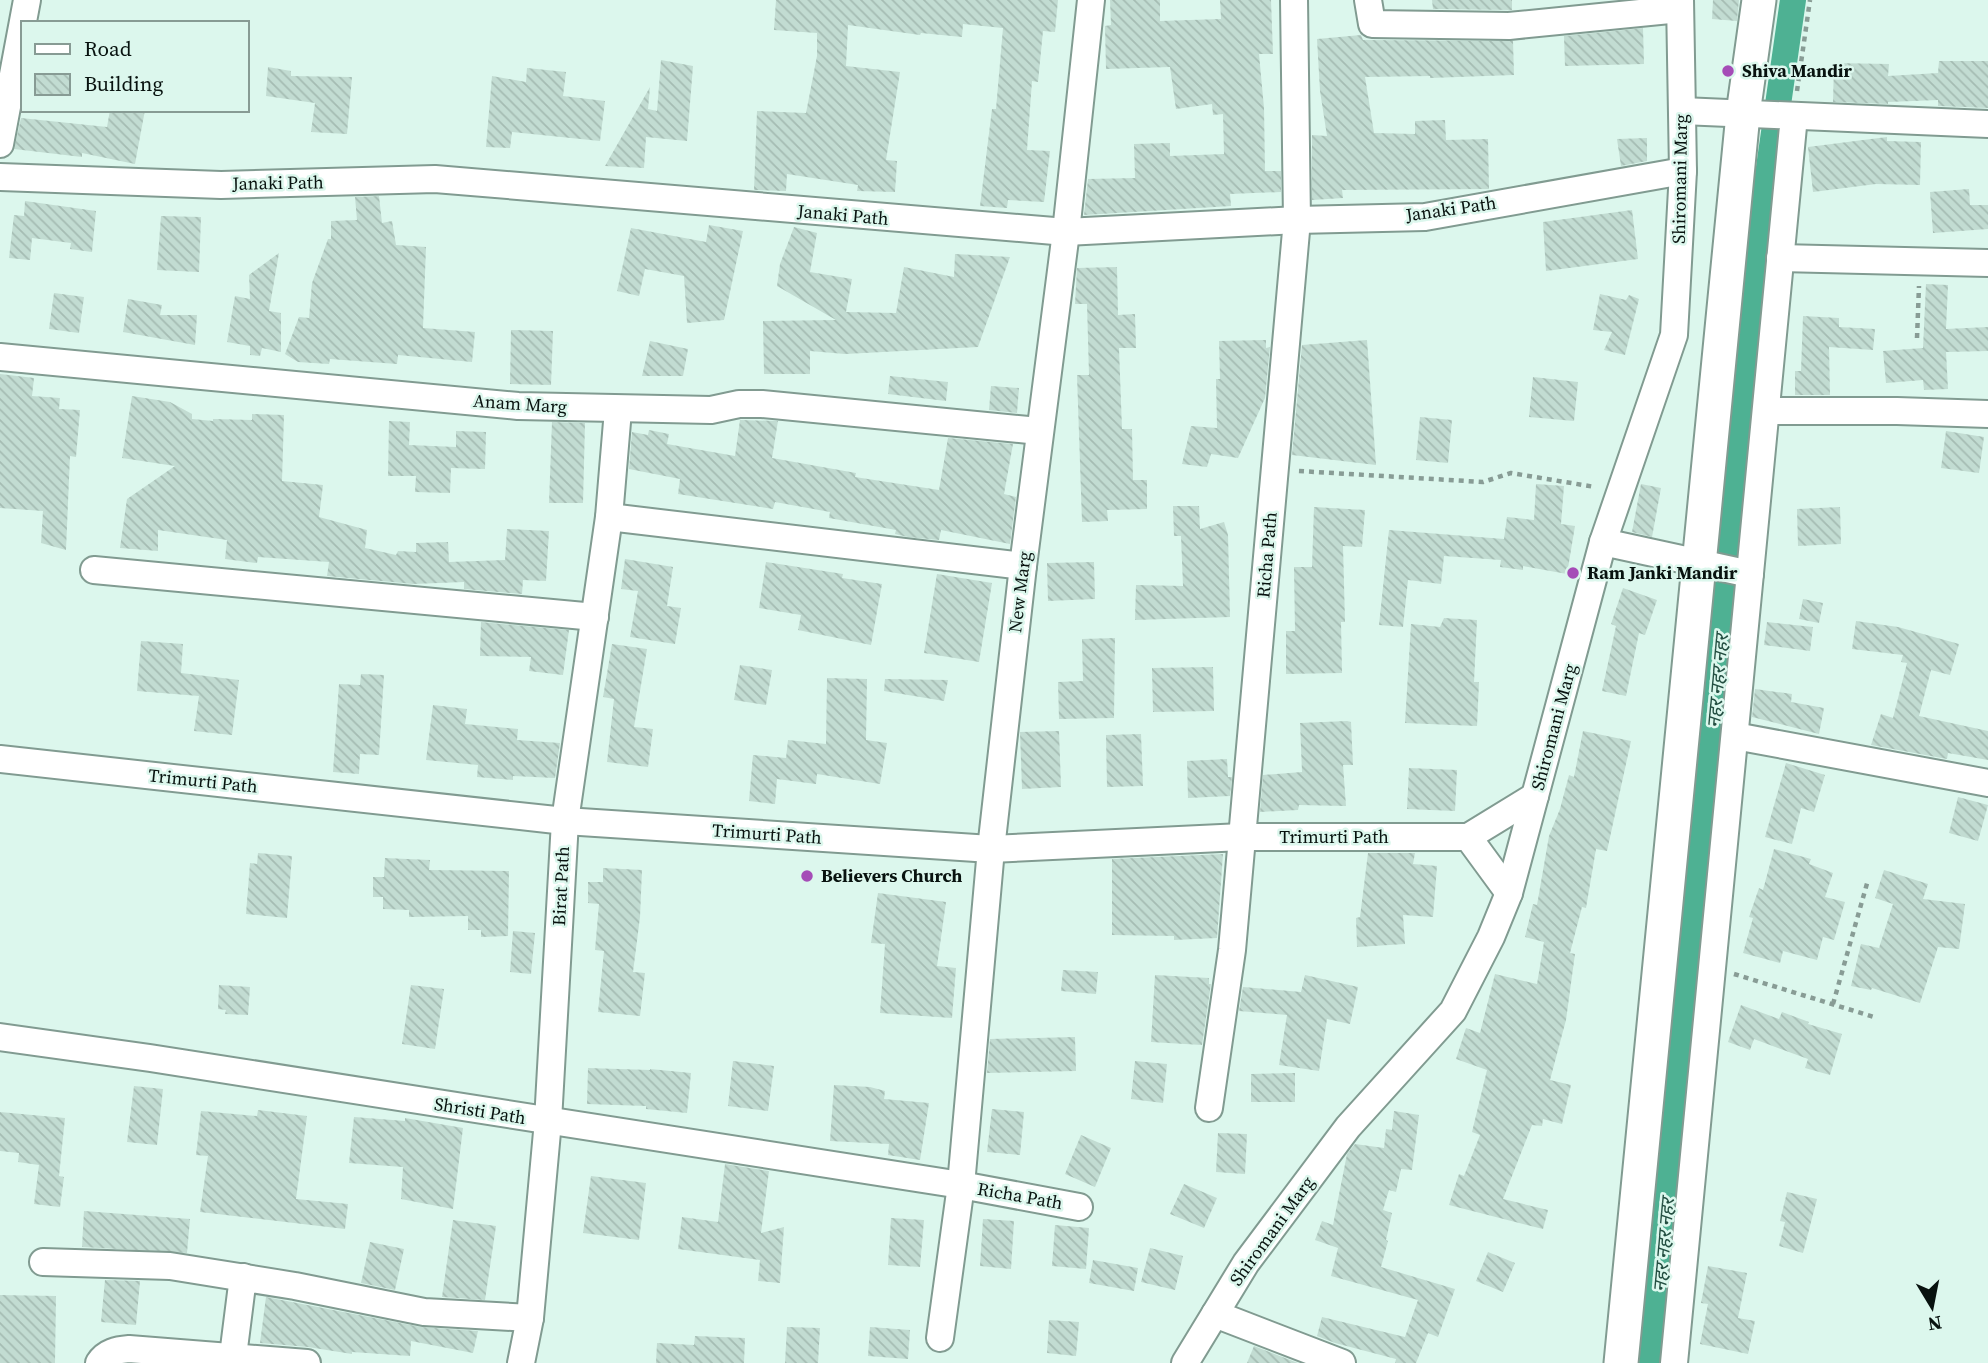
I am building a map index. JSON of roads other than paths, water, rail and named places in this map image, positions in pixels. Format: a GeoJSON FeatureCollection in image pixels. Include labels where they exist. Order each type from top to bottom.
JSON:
{"type":"FeatureCollection","features":[{"type":"Feature","properties":{"kind":"main road"},"geometry":{"type":"LineString","coordinates":[[1621,1363],[1699,562],[1772,115],[1759,0]]}},
{"type":"Feature","properties":{"kind":"street"},"geometry":{"type":"LineString","coordinates":[[23,21],[27,0]]}},
{"type":"Feature","properties":{"kind":"street","name":"New Marg"},"geometry":{"type":"LineString","coordinates":[[940,1338],[961,1185],[991,849],[1039,431],[1066,232],[1091,0]]}},
{"type":"Feature","properties":{"kind":"street","name":"Richa Path"},"geometry":{"type":"LineString","coordinates":[[1209,1108],[1232,950],[1297,219],[1294,0]]}},
{"type":"Feature","properties":{"kind":"street"},"geometry":{"type":"LineString","coordinates":[[1368,0],[1372,24],[1509,26],[1680,4]]}},
{"type":"Feature","properties":{"kind":"street","name":"Shiromani Marg"},"geometry":{"type":"LineString","coordinates":[[1189,1362],[1246,1263],[1348,1127],[1453,1011],[1509,893],[1604,542],[1674,335],[1683,171],[1680,4]]}},
{"type":"Feature","properties":{"kind":"street"},"geometry":{"type":"LineString","coordinates":[[0,144],[21,32]]}},
{"type":"Feature","properties":{"kind":"street"},"geometry":{"type":"LineString","coordinates":[[1682,111],[1988,124]]}},
{"type":"Feature","properties":{"kind":"street"},"geometry":{"type":"LineString","coordinates":[[1674,1363],[1780,258],[1772,115]]}},
{"type":"Feature","properties":{"kind":"street","name":"Janaki Path"},"geometry":{"type":"LineString","coordinates":[[0,177],[221,185],[435,180],[1066,232],[1297,219],[1425,216],[1683,171]]}},
{"type":"Feature","properties":{"kind":"street"},"geometry":{"type":"LineString","coordinates":[[1780,258],[1988,262]]}},
{"type":"Feature","properties":{"kind":"street","name":"Anam Marg"},"geometry":{"type":"LineString","coordinates":[[0,357],[518,405],[618,410],[711,410],[739,404],[762,404],[1039,431]]}},
{"type":"Feature","properties":{"kind":"street","name":"Birat Path"},"geometry":{"type":"LineString","coordinates":[[521,1363],[530,1318],[548,1121],[565,821],[609,517],[618,410]]}},
{"type":"Feature","properties":{"kind":"street"},"geometry":{"type":"LineString","coordinates":[[1766,411],[1988,414]]}},
{"type":"Feature","properties":{"kind":"street"},"geometry":{"type":"LineString","coordinates":[[609,517],[1023,566]]}},
{"type":"Feature","properties":{"kind":"street"},"geometry":{"type":"LineString","coordinates":[[1604,542],[1750,574]]}},
{"type":"Feature","properties":{"kind":"street"},"geometry":{"type":"LineString","coordinates":[[94,570],[595,617]]}},
{"type":"Feature","properties":{"kind":"street"},"geometry":{"type":"LineString","coordinates":[[1735,736],[1988,783]]}},
{"type":"Feature","properties":{"kind":"street","name":"Trimurti Path"},"geometry":{"type":"LineString","coordinates":[[0,759],[565,821],[991,849],[1242,837],[1468,837]]}},
{"type":"Feature","properties":{"kind":"street"},"geometry":{"type":"LineString","coordinates":[[1509,893],[1468,837],[1535,796]]}},
{"type":"Feature","properties":{"kind":"street","name":"Shristi Path"},"geometry":{"type":"LineString","coordinates":[[0,1037],[164,1060],[961,1185]]}},
{"type":"Feature","properties":{"kind":"street","name":"Richa Path"},"geometry":{"type":"LineString","coordinates":[[961,1185],[1079,1207]]}},
{"type":"Feature","properties":{"kind":"street"},"geometry":{"type":"LineString","coordinates":[[43,1262],[170,1266],[243,1277],[424,1312],[530,1318]]}},
{"type":"Feature","properties":{"kind":"street"},"geometry":{"type":"LineString","coordinates":[[233,1356],[243,1277]]}},
{"type":"Feature","properties":{"kind":"street"},"geometry":{"type":"LineString","coordinates":[[1215,1314],[1342,1363]]}},
{"type":"Feature","properties":{"kind":"street"},"geometry":{"type":"LineString","coordinates":[[99,1363],[114,1351],[129,1349],[307,1363]]}},
{"type":"Feature","properties":{"kind":"waterway","name":"नहर नहर नहर"},"geometry":{"type":"LineString","coordinates":[[1652,1363],[1757,251],[1793,0]]}},
{"type":"Feature","properties":{"kind":"place","name":"Shiva Mandir"},"geometry":{"type":"Point","coordinates":[1728,71]}},
{"type":"Feature","properties":{"kind":"place","name":"Ram Janki Mandir"},"geometry":{"type":"Point","coordinates":[1573,573]}},
{"type":"Feature","properties":{"kind":"place","name":"Believers Church"},"geometry":{"type":"Point","coordinates":[807,876]}}]}
